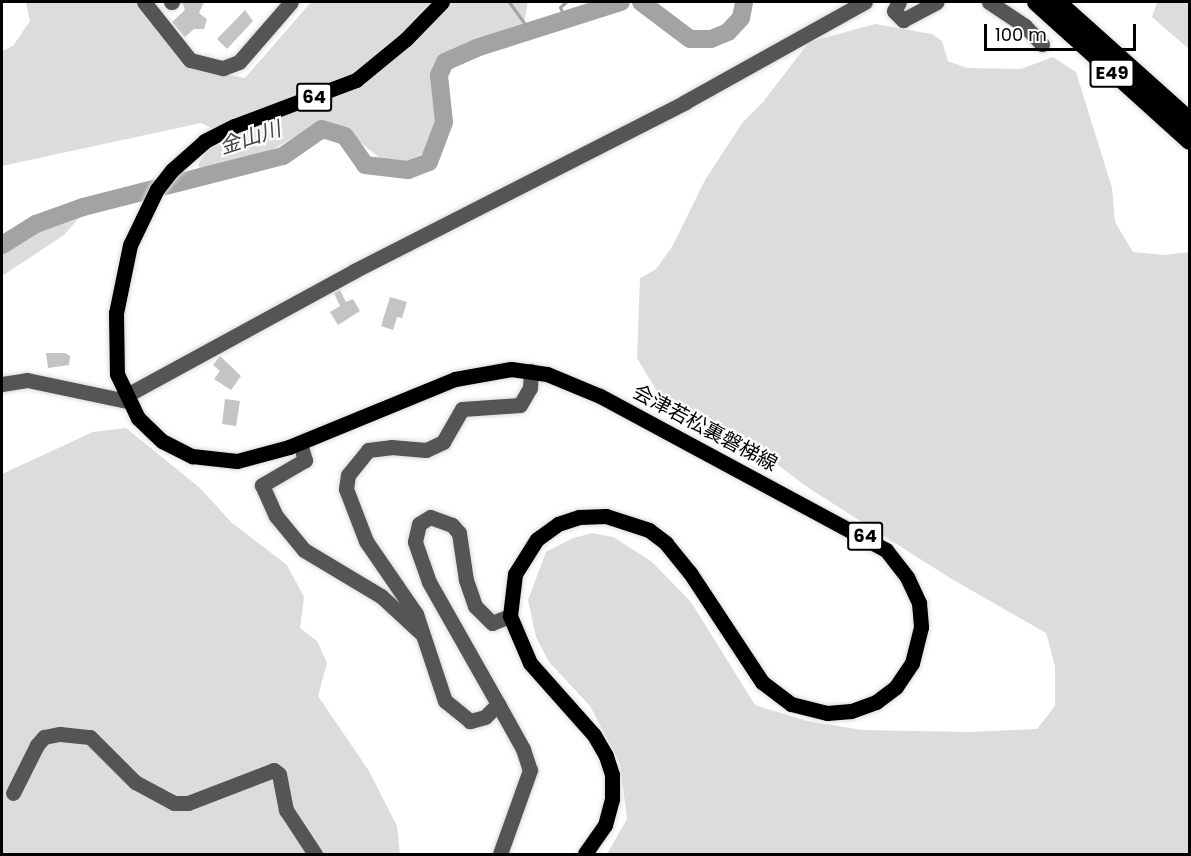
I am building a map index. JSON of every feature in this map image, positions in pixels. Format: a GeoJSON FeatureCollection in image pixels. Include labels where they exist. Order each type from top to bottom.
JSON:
{"type":"FeatureCollection","features":[{"type":"Feature","properties":{"kind":"highway","name":"E49"},"geometry":{"type":"LineString","coordinates":[[1036,2],[1190,141]]}},
{"type":"Feature","properties":{"kind":"highway","name":"E49"},"geometry":{"type":"LineString","coordinates":[[1057,2],[1190,121]]}},
{"type":"Feature","properties":{"kind":"main road","name":"会津若松裏磐梯線"},"geometry":{"type":"LineString","coordinates":[[442,2],[406,39],[356,80],[234,126],[205,141],[172,170],[140,220],[130,245],[116,313],[115,357],[126,398],[162,441],[198,458],[249,459],[300,442],[455,378],[495,371],[531,371],[564,380],[600,396],[874,541],[908,577],[919,603],[921,627],[912,663],[885,696],[861,708],[838,713],[803,709],[782,699],[762,682],[690,573],[666,543],[626,519],[606,516],[579,517],[558,524],[537,539],[515,574],[510,616],[530,663],[594,735],[609,765],[610,808],[605,825],[585,855]]}},
{"type":"Feature","properties":{"kind":"street"},"geometry":{"type":"LineString","coordinates":[[144,2],[190,60],[227,67],[239,62],[272,24],[285,4]]}},
{"type":"Feature","properties":{"kind":"street"},"geometry":{"type":"LineString","coordinates":[[2,384],[27,380],[126,398],[354,271],[685,102],[865,2]]}},
{"type":"Feature","properties":{"kind":"street"},"geometry":{"type":"LineString","coordinates":[[899,2],[894,11],[903,20],[937,2]]}},
{"type":"Feature","properties":{"kind":"street"},"geometry":{"type":"LineString","coordinates":[[989,2],[1025,26],[1042,44]]}},
{"type":"Feature","properties":{"kind":"street"},"geometry":{"type":"LineString","coordinates":[[498,705],[477,721],[453,710],[441,691],[416,614],[366,541],[346,489],[348,474],[368,450],[391,447],[426,450],[443,442],[462,409],[520,405],[530,388],[531,371]]}},
{"type":"Feature","properties":{"kind":"street"},"geometry":{"type":"LineString","coordinates":[[300,442],[305,460],[262,485],[276,516],[304,550],[381,596],[422,634]]}},
{"type":"Feature","properties":{"kind":"street"},"geometry":{"type":"LineString","coordinates":[[500,855],[530,770],[523,749],[429,582],[415,542],[419,524],[430,517],[452,525],[459,533],[466,580],[475,606],[492,623],[510,616]]}},
{"type":"Feature","properties":{"kind":"street"},"geometry":{"type":"LineString","coordinates":[[13,793],[37,745],[44,737],[60,734],[90,737],[135,782],[174,803],[188,803],[274,770],[279,774],[286,810],[315,855]]}},
{"type":"Feature","properties":{"kind":"shaded area"},"geometry":{"type":"Polygon","coordinates":[[[26,2],[135,2],[190,67],[245,78],[311,2],[528,2],[523,28],[461,50],[439,69],[434,86],[439,118],[435,136],[422,154],[405,162],[381,159],[355,138],[333,126],[306,130],[220,181],[209,180],[198,165],[218,131],[201,123],[2,166],[2,51],[13,46],[30,21],[26,2]]]}},
{"type":"Feature","properties":{"kind":"shaded area"},"geometry":{"type":"Polygon","coordinates":[[[1157,2],[1189,2],[1189,49],[1152,17],[1157,2]]]}},
{"type":"Feature","properties":{"kind":"shaded area"},"geometry":{"type":"Polygon","coordinates":[[[875,24],[932,34],[942,41],[948,61],[967,68],[1021,69],[1053,57],[1076,72],[1112,188],[1115,222],[1133,252],[1163,255],[1189,252],[1189,854],[607,854],[627,819],[620,764],[590,706],[549,662],[536,637],[528,600],[546,552],[573,538],[592,533],[613,537],[651,561],[691,602],[755,705],[807,721],[862,730],[971,732],[1037,729],[1055,706],[1055,666],[1046,633],[950,578],[807,487],[731,429],[664,403],[637,358],[640,278],[656,269],[672,247],[705,180],[743,122],[763,102],[809,42],[875,24]]]}},
{"type":"Feature","properties":{"kind":"shaded area"},"geometry":{"type":"Polygon","coordinates":[[[78,219],[64,235],[2,276],[2,253],[28,236],[78,219]]]}},
{"type":"Feature","properties":{"kind":"shaded area"},"geometry":{"type":"Polygon","coordinates":[[[126,428],[200,488],[232,523],[287,565],[304,597],[300,628],[317,641],[327,663],[318,696],[369,771],[397,826],[400,854],[2,854],[2,474],[93,432],[126,428]]]}},
{"type":"Feature","properties":{"kind":"building"},"geometry":{"type":"Polygon","coordinates":[[[182,2],[204,2],[199,13],[207,19],[204,29],[194,29],[185,37],[172,22],[185,10],[182,2]]]}},
{"type":"Feature","properties":{"kind":"building"},"geometry":{"type":"Polygon","coordinates":[[[245,10],[253,21],[227,49],[217,39],[245,10]]]}},
{"type":"Feature","properties":{"kind":"building"},"geometry":{"type":"Polygon","coordinates":[[[340,290],[346,302],[353,299],[360,311],[338,325],[330,312],[340,306],[334,293],[340,290]]]}},
{"type":"Feature","properties":{"kind":"building"},"geometry":{"type":"Polygon","coordinates":[[[390,297],[407,302],[402,318],[397,317],[393,330],[381,326],[390,297]]]}},
{"type":"Feature","properties":{"kind":"building"},"geometry":{"type":"Polygon","coordinates":[[[46,353],[65,353],[70,356],[69,365],[48,368],[46,353]]]}},
{"type":"Feature","properties":{"kind":"building"},"geometry":{"type":"Polygon","coordinates":[[[220,356],[241,376],[231,390],[214,379],[220,371],[213,365],[220,356]]]}},
{"type":"Feature","properties":{"kind":"building"},"geometry":{"type":"Polygon","coordinates":[[[225,399],[240,401],[236,426],[222,424],[225,399]]]}},
{"type":"Feature","properties":{"kind":"waterway"},"geometry":{"type":"LineString","coordinates":[[509,2],[530,31]]}},
{"type":"Feature","properties":{"kind":"waterway"},"geometry":{"type":"LineString","coordinates":[[566,2],[560,7],[566,20]]}},
{"type":"Feature","properties":{"kind":"waterway","name":"金山川"},"geometry":{"type":"LineString","coordinates":[[2,245],[36,224],[83,207],[283,156],[322,129],[345,136],[365,165],[408,170],[429,162],[444,122],[439,75],[445,62],[476,48],[621,2]]}},
{"type":"Feature","properties":{"kind":"waterway","name":"金山川"},"geometry":{"type":"LineString","coordinates":[[641,2],[690,39],[711,39],[728,32],[741,18],[744,2]]}}]}
